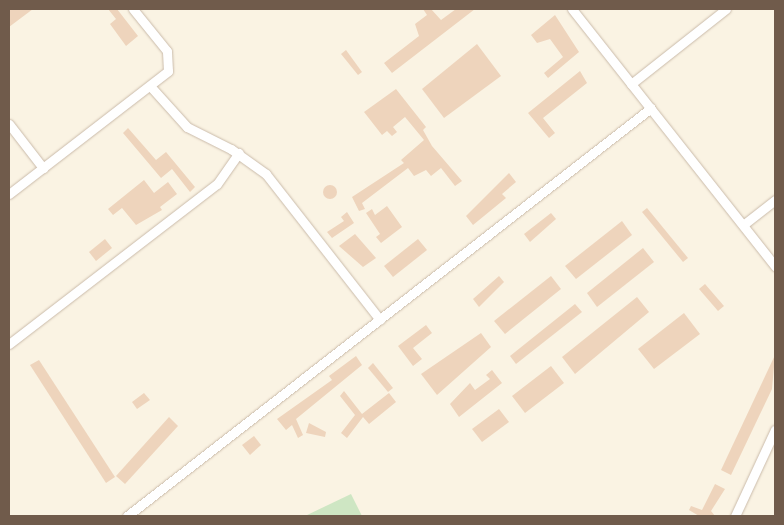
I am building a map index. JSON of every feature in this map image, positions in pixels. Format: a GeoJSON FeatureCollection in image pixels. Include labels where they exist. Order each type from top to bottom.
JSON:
{"type":"FeatureCollection","features":[{"type":"Feature","properties":{"kind":"street"},"geometry":{"type":"LineString","coordinates":[[9,194],[151,87],[168,71],[168,51],[133,9]]}},
{"type":"Feature","properties":{"kind":"street"},"geometry":{"type":"LineString","coordinates":[[572,9],[775,266]]}},
{"type":"Feature","properties":{"kind":"street"},"geometry":{"type":"LineString","coordinates":[[632,84],[726,9]]}},
{"type":"Feature","properties":{"kind":"street"},"geometry":{"type":"LineString","coordinates":[[151,87],[187,128],[239,153],[266,174],[380,320]]}},
{"type":"Feature","properties":{"kind":"street"},"geometry":{"type":"LineString","coordinates":[[127,516],[651,108]]}},
{"type":"Feature","properties":{"kind":"street"},"geometry":{"type":"LineString","coordinates":[[9,124],[43,168]]}},
{"type":"Feature","properties":{"kind":"street"},"geometry":{"type":"LineString","coordinates":[[9,344],[217,184],[239,153]]}},
{"type":"Feature","properties":{"kind":"street"},"geometry":{"type":"LineString","coordinates":[[743,225],[775,200]]}},
{"type":"Feature","properties":{"kind":"street"},"geometry":{"type":"LineString","coordinates":[[735,516],[775,432]]}},
{"type":"Feature","properties":{"kind":"green space"},"geometry":{"type":"Polygon","coordinates":[[[351,494],[362,516],[305,516],[351,494]]]}},
{"type":"Feature","properties":{"kind":"building"},"geometry":{"type":"Polygon","coordinates":[[[9,9],[33,9],[9,27],[9,9]]]}},
{"type":"Feature","properties":{"kind":"building"},"geometry":{"type":"Polygon","coordinates":[[[108,9],[117,9],[138,36],[126,46],[110,24],[116,19],[108,9]]]}},
{"type":"Feature","properties":{"kind":"building"},"geometry":{"type":"Polygon","coordinates":[[[423,9],[431,9],[441,20],[456,9],[475,9],[392,73],[384,63],[419,36],[415,24],[427,15],[423,9]]]}},
{"type":"Feature","properties":{"kind":"building"},"geometry":{"type":"Polygon","coordinates":[[[555,15],[579,52],[548,78],[544,73],[563,57],[550,39],[537,43],[531,35],[555,15]]]}},
{"type":"Feature","properties":{"kind":"building"},"geometry":{"type":"Polygon","coordinates":[[[477,44],[501,76],[444,118],[422,89],[477,44]]]}},
{"type":"Feature","properties":{"kind":"building"},"geometry":{"type":"Polygon","coordinates":[[[346,50],[362,72],[358,75],[341,54],[346,50]]]}},
{"type":"Feature","properties":{"kind":"building"},"geometry":{"type":"Polygon","coordinates":[[[580,71],[587,83],[543,118],[555,133],[549,138],[528,113],[580,71]]]}},
{"type":"Feature","properties":{"kind":"building"},"geometry":{"type":"Polygon","coordinates":[[[396,89],[426,127],[423,130],[432,146],[462,181],[455,186],[441,168],[431,176],[426,170],[414,176],[408,168],[362,203],[365,209],[359,211],[352,197],[404,163],[401,160],[424,140],[405,117],[393,127],[397,132],[392,136],[387,131],[382,135],[364,112],[396,89]]]}},
{"type":"Feature","properties":{"kind":"building"},"geometry":{"type":"Polygon","coordinates":[[[128,128],[156,160],[166,152],[195,187],[190,192],[172,169],[161,178],[123,133],[128,128]]]}},
{"type":"Feature","properties":{"kind":"building"},"geometry":{"type":"Polygon","coordinates":[[[509,173],[516,182],[502,194],[506,198],[473,225],[466,216],[509,173]]]}},
{"type":"Feature","properties":{"kind":"building"},"geometry":{"type":"Polygon","coordinates":[[[144,180],[154,193],[168,182],[177,194],[160,207],[162,210],[136,225],[122,208],[113,215],[108,209],[144,180]]]}},
{"type":"Feature","properties":{"kind":"building"},"geometry":{"type":"Polygon","coordinates":[[[327,185],[333,185],[337,192],[333,199],[327,199],[323,195],[323,189],[327,185]]]}},
{"type":"Feature","properties":{"kind":"building"},"geometry":{"type":"Polygon","coordinates":[[[387,206],[402,227],[381,243],[376,237],[380,234],[366,213],[372,209],[375,215],[387,206]]]}},
{"type":"Feature","properties":{"kind":"building"},"geometry":{"type":"Polygon","coordinates":[[[647,208],[688,258],[683,262],[642,212],[647,208]]]}},
{"type":"Feature","properties":{"kind":"building"},"geometry":{"type":"Polygon","coordinates":[[[347,212],[354,223],[332,238],[327,232],[344,221],[341,217],[347,212]]]}},
{"type":"Feature","properties":{"kind":"building"},"geometry":{"type":"Polygon","coordinates":[[[551,213],[556,219],[530,242],[524,234],[551,213]]]}},
{"type":"Feature","properties":{"kind":"building"},"geometry":{"type":"Polygon","coordinates":[[[622,221],[632,235],[576,279],[565,266],[622,221]]]}},
{"type":"Feature","properties":{"kind":"building"},"geometry":{"type":"Polygon","coordinates":[[[355,234],[376,258],[363,267],[339,246],[355,234]]]}},
{"type":"Feature","properties":{"kind":"building"},"geometry":{"type":"Polygon","coordinates":[[[105,239],[112,248],[96,261],[89,252],[105,239]]]}},
{"type":"Feature","properties":{"kind":"building"},"geometry":{"type":"Polygon","coordinates":[[[418,239],[427,250],[393,277],[384,266],[418,239]]]}},
{"type":"Feature","properties":{"kind":"building"},"geometry":{"type":"Polygon","coordinates":[[[643,248],[654,262],[597,307],[587,293],[643,248]]]}},
{"type":"Feature","properties":{"kind":"building"},"geometry":{"type":"Polygon","coordinates":[[[499,276],[504,282],[479,307],[473,299],[499,276]]]}},
{"type":"Feature","properties":{"kind":"building"},"geometry":{"type":"Polygon","coordinates":[[[551,276],[561,289],[505,334],[494,321],[551,276]]]}},
{"type":"Feature","properties":{"kind":"building"},"geometry":{"type":"Polygon","coordinates":[[[705,284],[724,306],[718,311],[699,289],[705,284]]]}},
{"type":"Feature","properties":{"kind":"building"},"geometry":{"type":"Polygon","coordinates":[[[637,297],[649,312],[575,374],[562,357],[637,297]]]}},
{"type":"Feature","properties":{"kind":"building"},"geometry":{"type":"Polygon","coordinates":[[[575,304],[582,312],[516,364],[510,356],[575,304]]]}},
{"type":"Feature","properties":{"kind":"building"},"geometry":{"type":"Polygon","coordinates":[[[684,313],[700,334],[654,369],[638,349],[684,313]]]}},
{"type":"Feature","properties":{"kind":"building"},"geometry":{"type":"Polygon","coordinates":[[[426,325],[432,333],[413,348],[422,359],[413,366],[398,346],[426,325]]]}},
{"type":"Feature","properties":{"kind":"building"},"geometry":{"type":"Polygon","coordinates":[[[481,333],[491,347],[437,395],[421,374],[481,333]]]}},
{"type":"Feature","properties":{"kind":"building"},"geometry":{"type":"Polygon","coordinates":[[[775,355],[772,389],[731,475],[721,470],[775,355]]]}},
{"type":"Feature","properties":{"kind":"building"},"geometry":{"type":"Polygon","coordinates":[[[356,356],[362,365],[296,419],[303,435],[298,438],[292,425],[286,430],[277,419],[332,380],[329,376],[356,356]]]}},
{"type":"Feature","properties":{"kind":"building"},"geometry":{"type":"Polygon","coordinates":[[[39,360],[115,477],[106,483],[30,365],[39,360]]]}},
{"type":"Feature","properties":{"kind":"building"},"geometry":{"type":"Polygon","coordinates":[[[373,363],[393,388],[388,392],[368,368],[373,363]]]}},
{"type":"Feature","properties":{"kind":"building"},"geometry":{"type":"Polygon","coordinates":[[[551,366],[564,383],[525,413],[512,396],[551,366]]]}},
{"type":"Feature","properties":{"kind":"building"},"geometry":{"type":"Polygon","coordinates":[[[492,370],[502,383],[459,417],[450,404],[470,383],[475,390],[490,379],[486,375],[492,370]]]}},
{"type":"Feature","properties":{"kind":"building"},"geometry":{"type":"Polygon","coordinates":[[[344,391],[362,414],[389,393],[396,402],[369,424],[363,417],[347,438],[341,433],[355,415],[340,396],[344,391]]]}},
{"type":"Feature","properties":{"kind":"building"},"geometry":{"type":"Polygon","coordinates":[[[144,393],[150,400],[137,409],[132,402],[144,393]]]}},
{"type":"Feature","properties":{"kind":"building"},"geometry":{"type":"Polygon","coordinates":[[[499,409],[509,422],[482,442],[472,429],[499,409]]]}},
{"type":"Feature","properties":{"kind":"building"},"geometry":{"type":"Polygon","coordinates":[[[169,417],[178,426],[125,484],[116,476],[169,417]]]}},
{"type":"Feature","properties":{"kind":"building"},"geometry":{"type":"Polygon","coordinates":[[[309,423],[326,432],[325,437],[306,433],[309,423]]]}},
{"type":"Feature","properties":{"kind":"building"},"geometry":{"type":"Polygon","coordinates":[[[254,436],[261,445],[250,455],[242,445],[254,436]]]}},
{"type":"Feature","properties":{"kind":"building"},"geometry":{"type":"Polygon","coordinates":[[[715,484],[725,489],[711,511],[715,516],[699,516],[689,510],[691,506],[702,510],[715,484]]]}}]}
